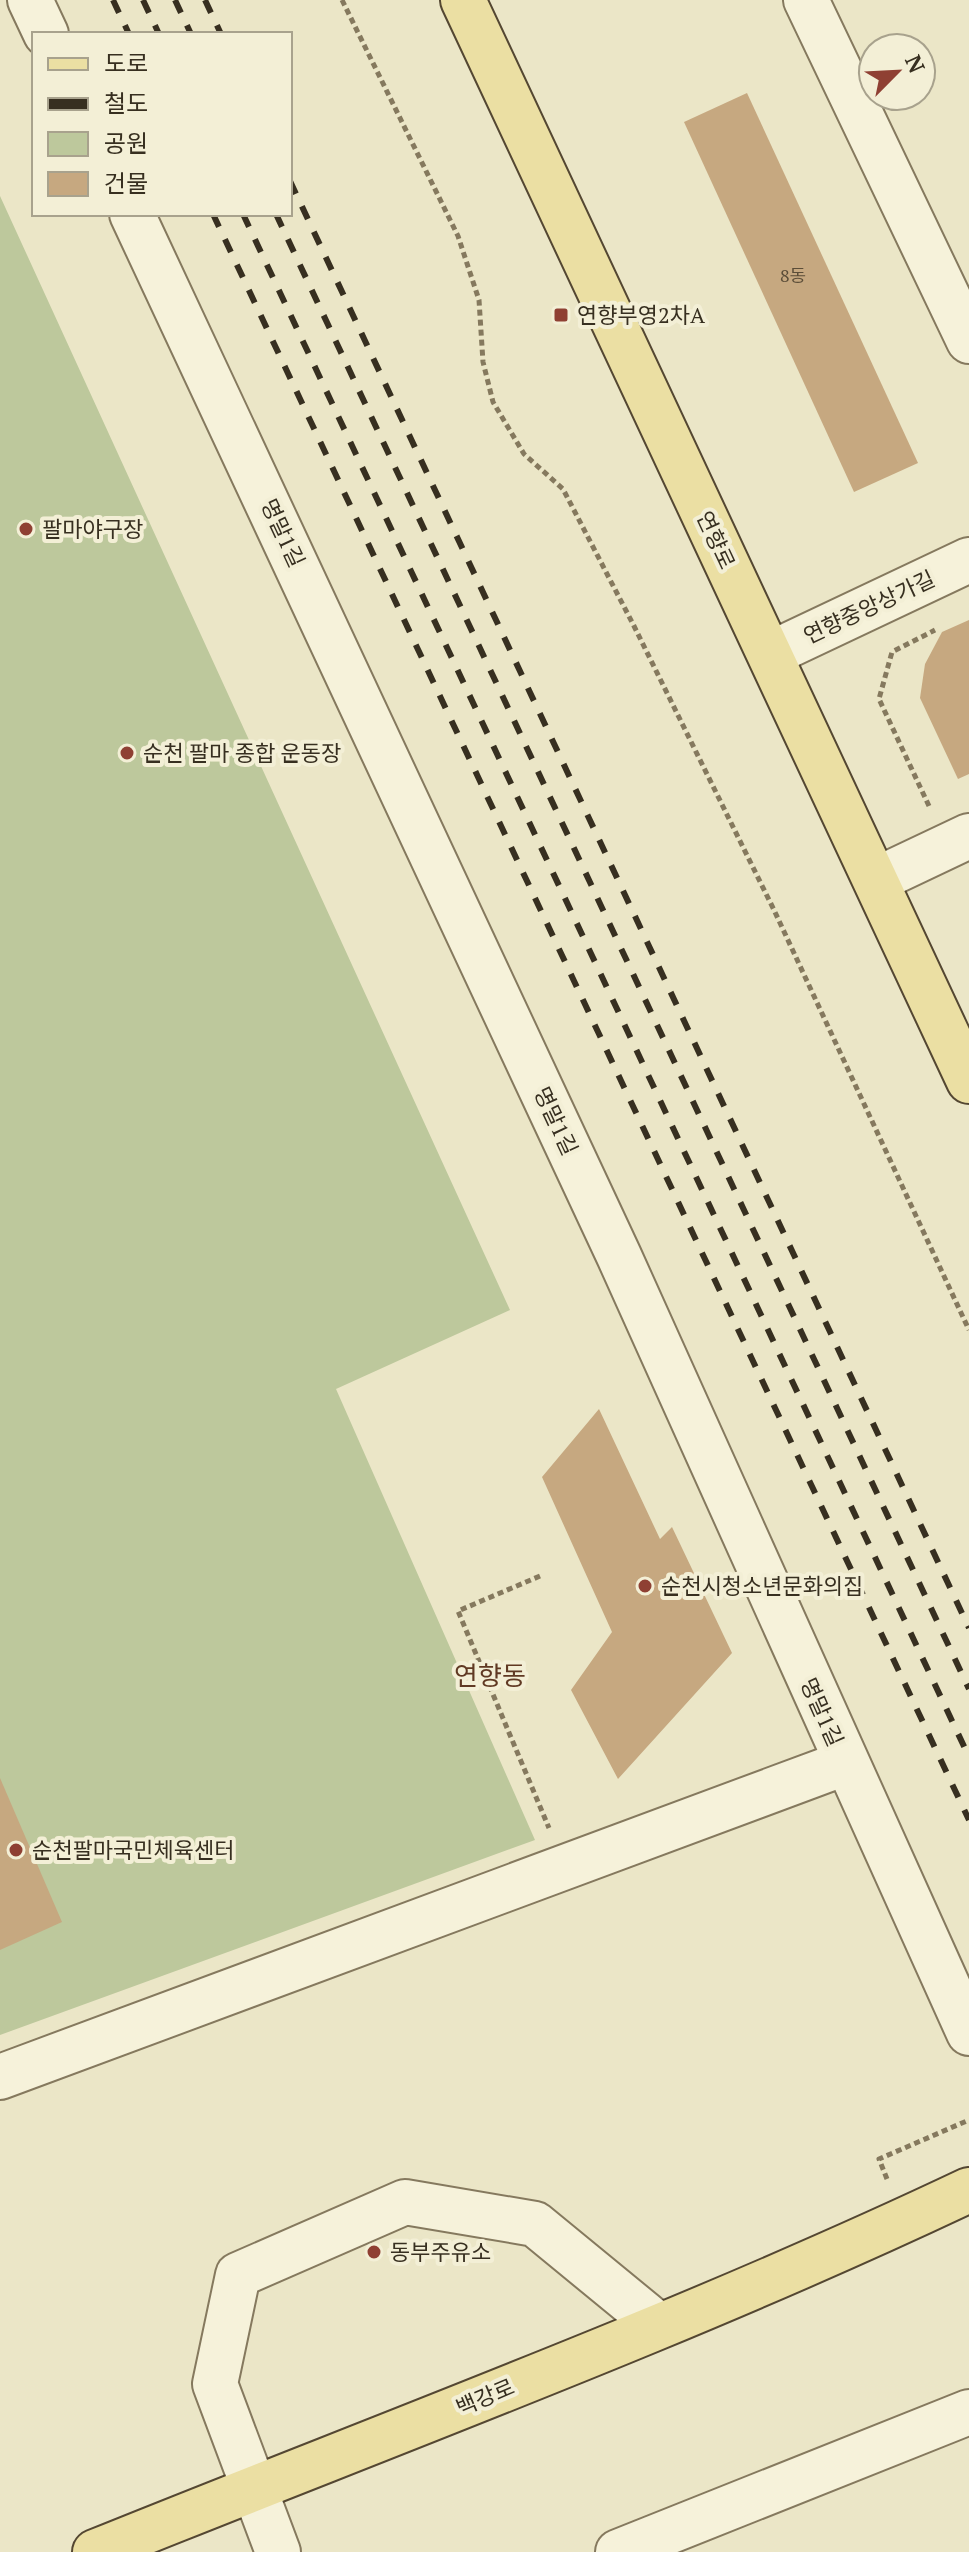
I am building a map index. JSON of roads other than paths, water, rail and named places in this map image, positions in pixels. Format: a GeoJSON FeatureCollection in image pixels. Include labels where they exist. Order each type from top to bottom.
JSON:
{"type":"FeatureCollection","features":[{"type":"Feature","properties":{"kind":"main road","name":"연향로"},"geometry":{"type":"LineString","coordinates":[[463,0],[969,1081]]}},
{"type":"Feature","properties":{"kind":"main road","name":"백강로"},"geometry":{"type":"LineString","coordinates":[[95,2552],[658,2325],[889,2228],[969,2190]]}},
{"type":"Feature","properties":{"kind":"street"},"geometry":{"type":"LineString","coordinates":[[30,0],[45,32]]}},
{"type":"Feature","properties":{"kind":"street"},"geometry":{"type":"LineString","coordinates":[[806,0],[969,341]]}},
{"type":"Feature","properties":{"kind":"street","name":"명말1길"},"geometry":{"type":"LineString","coordinates":[[133,216],[619,1256],[969,2033]]}},
{"type":"Feature","properties":{"kind":"street","name":"연향중앙상가길"},"geometry":{"type":"LineString","coordinates":[[770,654],[969,560]]}},
{"type":"Feature","properties":{"kind":"street"},"geometry":{"type":"LineString","coordinates":[[876,880],[958,841]]}},
{"type":"Feature","properties":{"kind":"street"},"geometry":{"type":"LineString","coordinates":[[0,2077],[845,1763]]}},
{"type":"Feature","properties":{"kind":"street"},"geometry":{"type":"LineString","coordinates":[[278,2552],[215,2384],[238,2275],[405,2202],[535,2224],[658,2325]]}},
{"type":"Feature","properties":{"kind":"street"},"geometry":{"type":"LineString","coordinates":[[618,2552],[969,2412]]}},
{"type":"Feature","properties":{"kind":"railway"},"geometry":{"type":"LineString","coordinates":[[113,0],[128,32]]}},
{"type":"Feature","properties":{"kind":"railway"},"geometry":{"type":"LineString","coordinates":[[143,0],[158,32]]}},
{"type":"Feature","properties":{"kind":"railway"},"geometry":{"type":"LineString","coordinates":[[175,0],[190,32]]}},
{"type":"Feature","properties":{"kind":"railway"},"geometry":{"type":"LineString","coordinates":[[205,0],[220,32]]}},
{"type":"Feature","properties":{"kind":"railway"},"geometry":{"type":"LineString","coordinates":[[292,185],[969,1628]]}},
{"type":"Feature","properties":{"kind":"railway"},"geometry":{"type":"LineString","coordinates":[[214,216],[969,1820]]}},
{"type":"Feature","properties":{"kind":"railway"},"geometry":{"type":"LineString","coordinates":[[244,216],[969,1757]]}},
{"type":"Feature","properties":{"kind":"railway"},"geometry":{"type":"LineString","coordinates":[[277,216],[969,1689]]}},
{"type":"Feature","properties":{"kind":"place","name":"연향부영2차A"},"geometry":{"type":"Point","coordinates":[561,315]}},
{"type":"Feature","properties":{"kind":"place","name":"팔마야구장"},"geometry":{"type":"Point","coordinates":[26,529]}},
{"type":"Feature","properties":{"kind":"place","name":"순천 팔마 종합 운동장"},"geometry":{"type":"Point","coordinates":[127,753]}},
{"type":"Feature","properties":{"kind":"place","name":"순천시청소년문화의집"},"geometry":{"type":"Point","coordinates":[645,1586]}},
{"type":"Feature","properties":{"kind":"place","name":"순천팔마국민체육센터"},"geometry":{"type":"Point","coordinates":[16,1850]}},
{"type":"Feature","properties":{"kind":"place","name":"동부주유소"},"geometry":{"type":"Point","coordinates":[374,2252]}},
{"type":"Feature","properties":{"kind":"district","name":"연향동"},"geometry":{"type":"Point","coordinates":[490,1676]}}]}
